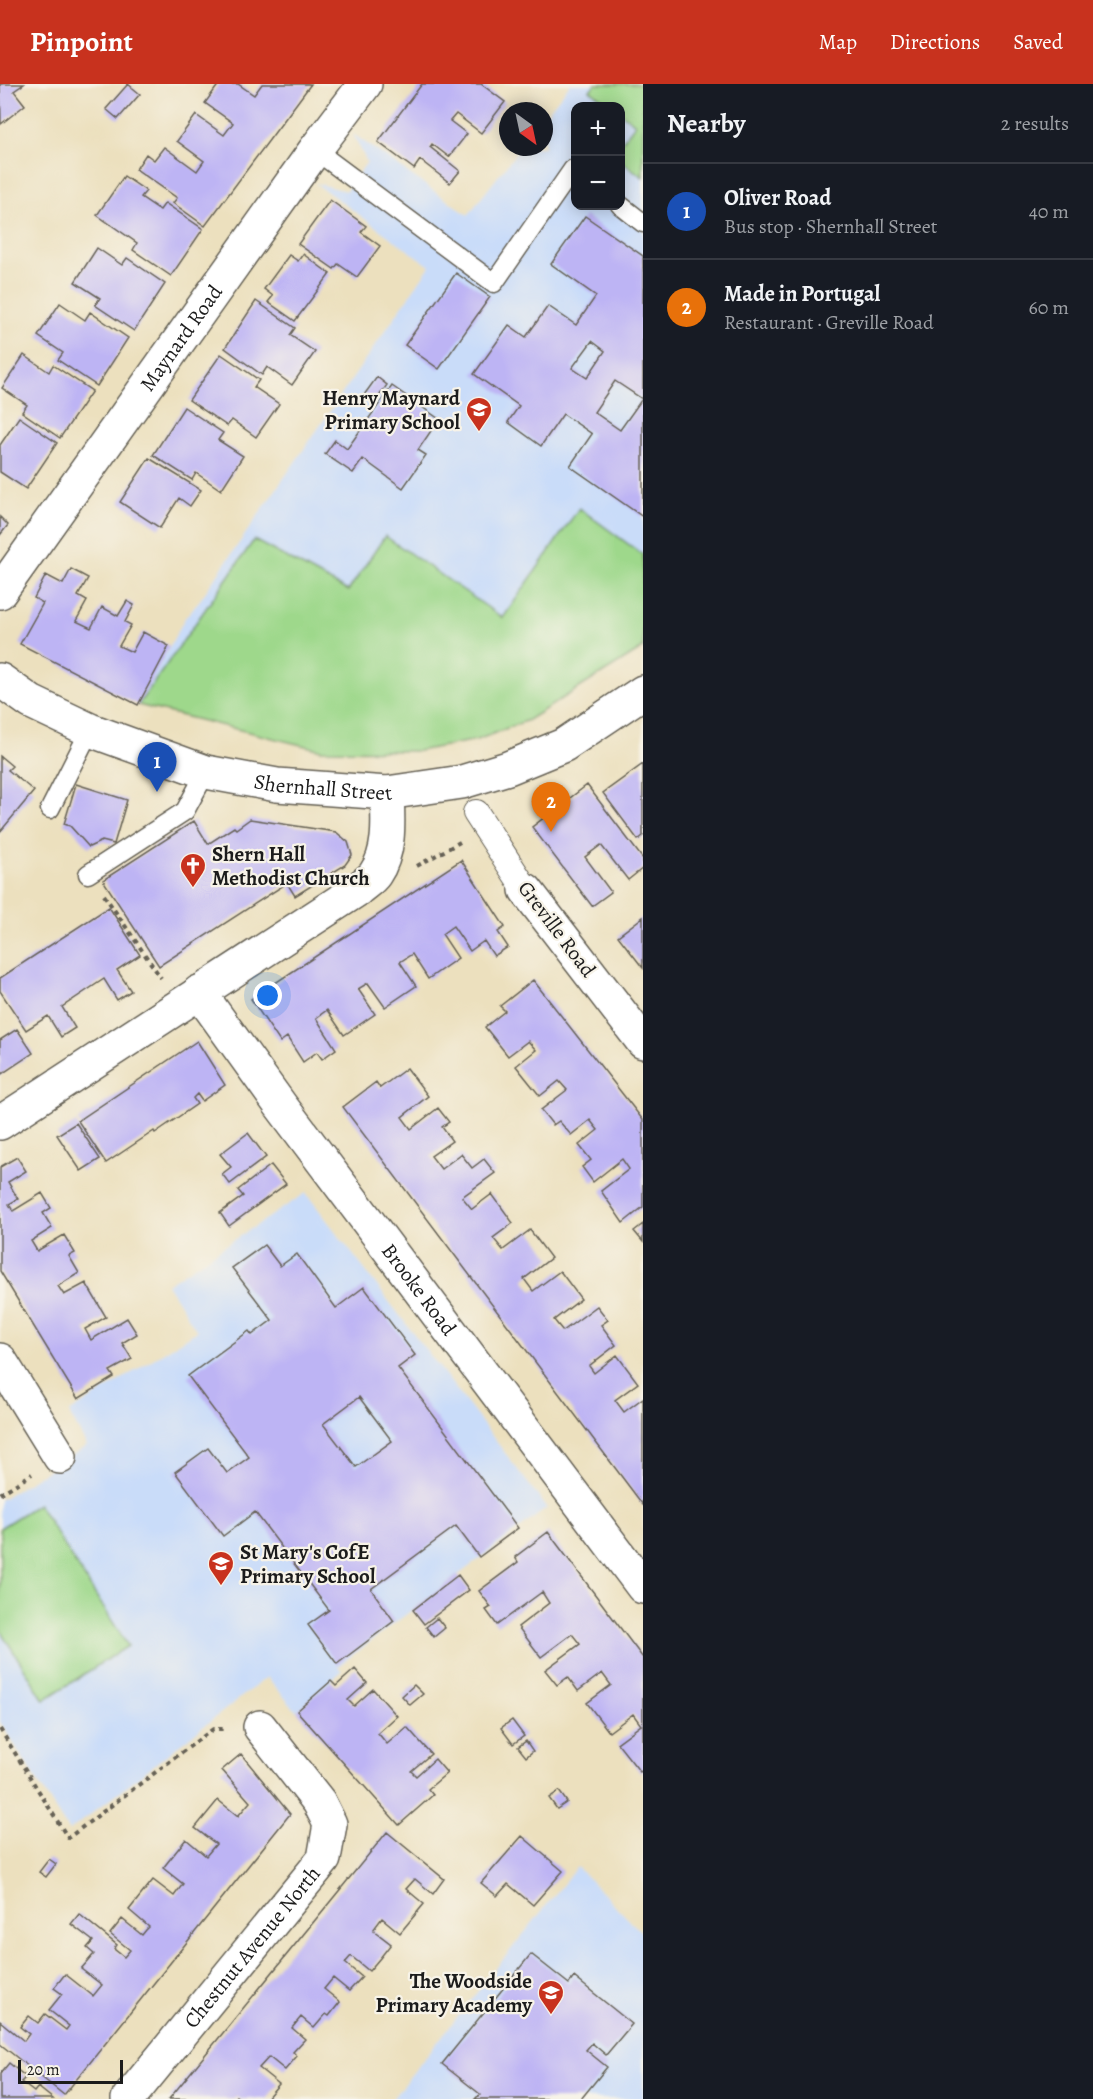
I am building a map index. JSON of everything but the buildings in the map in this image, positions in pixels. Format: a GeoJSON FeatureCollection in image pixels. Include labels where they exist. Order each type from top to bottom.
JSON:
{"type":"FeatureCollection","features":[{"type":"Feature","properties":{"kind":"street","name":"Maynard Road"},"geometry":{"type":"LineString","coordinates":[[0,592],[315,150],[365,84]]}},
{"type":"Feature","properties":{"kind":"street","name":"Shernhall Street"},"geometry":{"type":"LineString","coordinates":[[0,681],[31,702],[90,730],[206,772],[277,785],[387,793],[462,782],[508,768],[564,745],[643,692]]}},
{"type":"Feature","properties":{"kind":"street"},"geometry":{"type":"LineString","coordinates":[[0,1123],[357,890],[375,875],[383,858],[388,831],[387,793]]}},
{"type":"Feature","properties":{"kind":"street","name":"Greville Road"},"geometry":{"type":"LineString","coordinates":[[480,821],[526,890],[643,1042]]}},
{"type":"Feature","properties":{"kind":"street","name":"Brooke Road"},"geometry":{"type":"LineString","coordinates":[[189,999],[281,1106],[643,1587]]}},
{"type":"Feature","properties":{"kind":"street"},"geometry":{"type":"LineString","coordinates":[[0,1360],[60,1457]]}},
{"type":"Feature","properties":{"kind":"street","name":"Chestnut Avenue North"},"geometry":{"type":"LineString","coordinates":[[128,2099],[324,1859],[330,1824],[319,1802],[260,1727]]}},
{"type":"Feature","properties":{"kind":"lane"},"geometry":{"type":"LineString","coordinates":[[315,150],[494,283],[571,172]]}},
{"type":"Feature","properties":{"kind":"lane"},"geometry":{"type":"LineString","coordinates":[[625,208],[643,223]]}},
{"type":"Feature","properties":{"kind":"lane"},"geometry":{"type":"LineString","coordinates":[[50,809],[90,730]]}},
{"type":"Feature","properties":{"kind":"lane"},"geometry":{"type":"LineString","coordinates":[[88,874],[185,811],[206,772]]}},
{"type":"Feature","properties":{"kind":"path"},"geometry":{"type":"LineString","coordinates":[[409,872],[480,821]]}},
{"type":"Feature","properties":{"kind":"path"},"geometry":{"type":"LineString","coordinates":[[100,889],[189,999]]}},
{"type":"Feature","properties":{"kind":"path"},"geometry":{"type":"LineString","coordinates":[[0,1494],[5,1491]]}},
{"type":"Feature","properties":{"kind":"path"},"geometry":{"type":"LineString","coordinates":[[0,1729],[68,1838],[213,1729]]}},
{"type":"Feature","properties":{"kind":"shaded area","name":"Henry Maynard Primary School"},"geometry":{"type":"Polygon","coordinates":[[[570,84],[643,84],[643,648],[528,720],[477,740],[418,751],[322,750],[138,705],[185,618],[200,600],[430,266],[315,183],[346,191],[367,162],[353,134],[468,215],[514,156],[553,156],[553,106],[570,84]]]}},
{"type":"Feature","properties":{"kind":"shaded area","name":"St Mary's CofE Primary School"},"geometry":{"type":"Polygon","coordinates":[[[306,1193],[547,1508],[338,1666],[342,1671],[296,1711],[267,1677],[69,1831],[0,1722],[0,1500],[87,1446],[69,1413],[197,1331],[167,1284],[306,1193]]]}},
{"type":"Feature","properties":{"kind":"shaded area","name":"The Woodside Primary Academy"},"geometry":{"type":"Polygon","coordinates":[[[577,1867],[643,1934],[643,2099],[392,2099],[577,1867]]]}},
{"type":"Feature","properties":{"kind":"green space"},"geometry":{"type":"Polygon","coordinates":[[[595,84],[643,84],[643,177],[625,164],[625,138],[635,124],[625,116],[625,102],[606,102],[590,90],[595,84]]]}},
{"type":"Feature","properties":{"kind":"green space"},"geometry":{"type":"Polygon","coordinates":[[[579,508],[643,555],[643,648],[528,720],[477,740],[418,751],[322,750],[138,705],[254,540],[348,591],[385,536],[503,618],[579,508]]]}},
{"type":"Feature","properties":{"kind":"green space"},"geometry":{"type":"Polygon","coordinates":[[[38,1504],[128,1646],[44,1700],[0,1630],[0,1528],[38,1504]]]}},
{"type":"Feature","properties":{"kind":"place","name":"Henry Maynard Primary School"},"geometry":{"type":"Point","coordinates":[479,433]}},
{"type":"Feature","properties":{"kind":"place","name":"Oliver Road"},"geometry":{"type":"Point","coordinates":[157,792]}},
{"type":"Feature","properties":{"kind":"place","name":"Made in Portugal"},"geometry":{"type":"Point","coordinates":[551,832]}},
{"type":"Feature","properties":{"kind":"place","name":"Shern Hall Methodist Church"},"geometry":{"type":"Point","coordinates":[193,889]}},
{"type":"Feature","properties":{"kind":"place","name":"St Mary's CofE Primary School"},"geometry":{"type":"Point","coordinates":[221,1587]}},
{"type":"Feature","properties":{"kind":"place","name":"The Woodside Primary Academy"},"geometry":{"type":"Point","coordinates":[551,2016]}}]}
